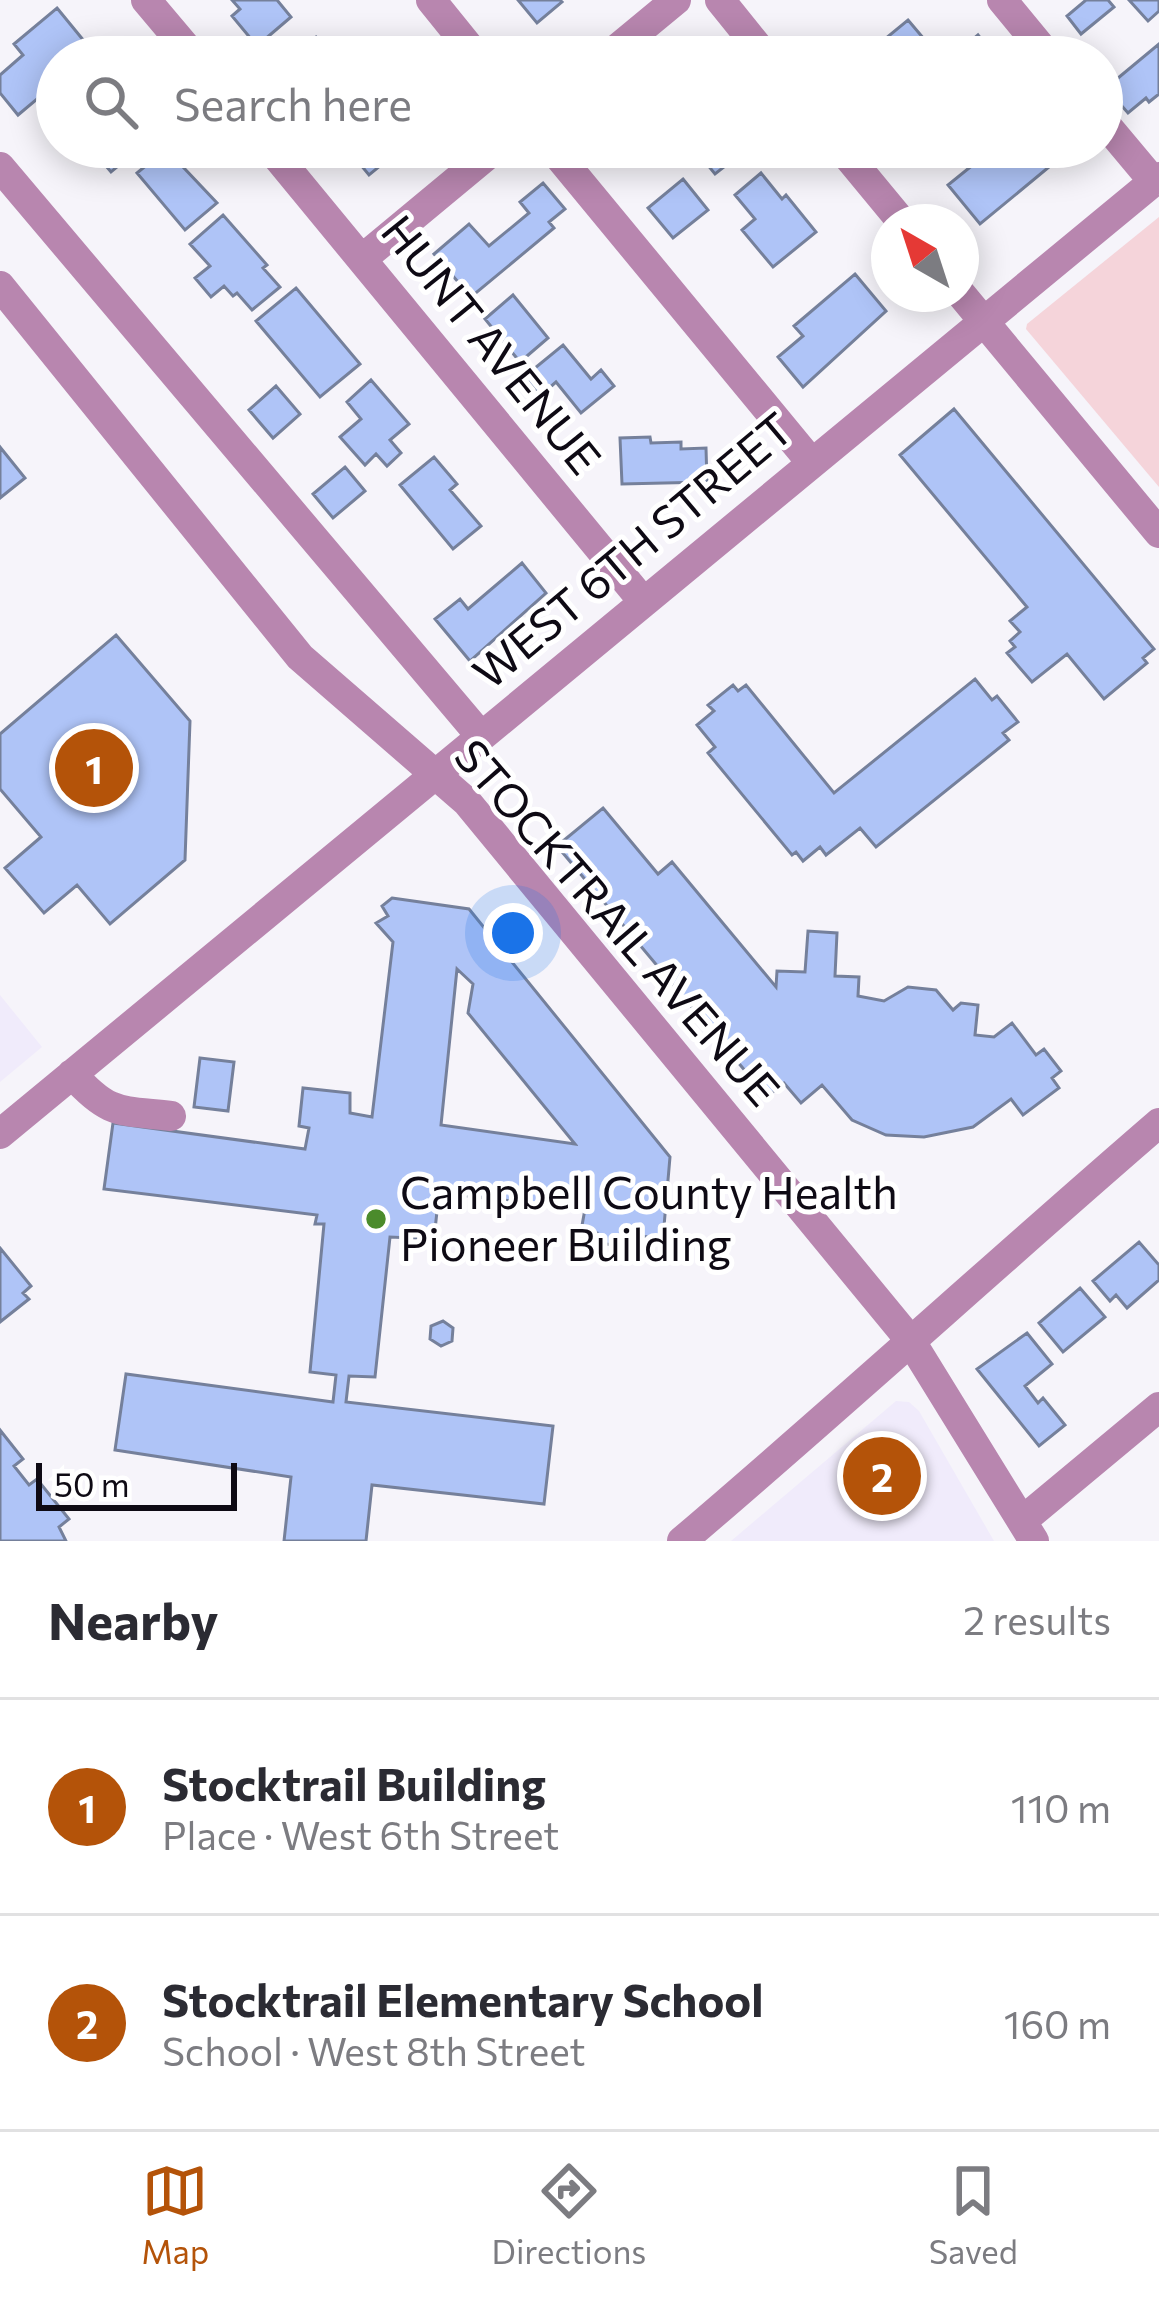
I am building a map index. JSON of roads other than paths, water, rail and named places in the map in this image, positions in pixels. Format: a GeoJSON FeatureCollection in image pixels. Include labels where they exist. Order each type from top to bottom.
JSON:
{"type":"FeatureCollection","features":[{"type":"Feature","properties":{"kind":"street"},"geometry":{"type":"LineString","coordinates":[[146,0],[176,36]]}},
{"type":"Feature","properties":{"kind":"street"},"geometry":{"type":"LineString","coordinates":[[431,0],[460,36]]}},
{"type":"Feature","properties":{"kind":"street"},"geometry":{"type":"LineString","coordinates":[[632,36],[676,0]]}},
{"type":"Feature","properties":{"kind":"street"},"geometry":{"type":"LineString","coordinates":[[720,0],[749,36]]}},
{"type":"Feature","properties":{"kind":"street"},"geometry":{"type":"LineString","coordinates":[[1002,0],[1032,36]]}},
{"type":"Feature","properties":{"kind":"street"},"geometry":{"type":"LineString","coordinates":[[1123,143],[1156,179]]}},
{"type":"Feature","properties":{"kind":"street"},"geometry":{"type":"LineString","coordinates":[[0,166],[480,736]]}},
{"type":"Feature","properties":{"kind":"street","name":"HUNT AVENUE"},"geometry":{"type":"LineString","coordinates":[[286,168],[642,600]]}},
{"type":"Feature","properties":{"kind":"street"},"geometry":{"type":"LineString","coordinates":[[362,259],[472,168]]}},
{"type":"Feature","properties":{"kind":"street"},"geometry":{"type":"LineString","coordinates":[[567,168],[811,462]]}},
{"type":"Feature","properties":{"kind":"street"},"geometry":{"type":"LineString","coordinates":[[857,168],[887,204]]}},
{"type":"Feature","properties":{"kind":"street","name":"WEST 6TH STREET"},"geometry":{"type":"LineString","coordinates":[[0,1134],[1156,179]]}},
{"type":"Feature","properties":{"kind":"street","name":"STOCKTRAIL AVENUE"},"geometry":{"type":"LineString","coordinates":[[0,286],[301,657],[467,802],[910,1340],[1028,1531]]}},
{"type":"Feature","properties":{"kind":"street"},"geometry":{"type":"LineString","coordinates":[[976,312],[1159,533]]}},
{"type":"Feature","properties":{"kind":"street"},"geometry":{"type":"LineString","coordinates":[[72,1074],[110,1109],[171,1116]]}},
{"type":"Feature","properties":{"kind":"street"},"geometry":{"type":"LineString","coordinates":[[682,1541],[1159,1123]]}},
{"type":"Feature","properties":{"kind":"street"},"geometry":{"type":"LineString","coordinates":[[1028,1531],[1159,1407]]}},
{"type":"Feature","properties":{"kind":"place","name":"Stocktrail Building"},"geometry":{"type":"Point","coordinates":[94,768]}},
{"type":"Feature","properties":{"kind":"place","name":"Campbell County Health Pioneer Building"},"geometry":{"type":"Point","coordinates":[376,1219]}},
{"type":"Feature","properties":{"kind":"place","name":"Stocktrail Elementary School"},"geometry":{"type":"Point","coordinates":[882,1476]}}]}
